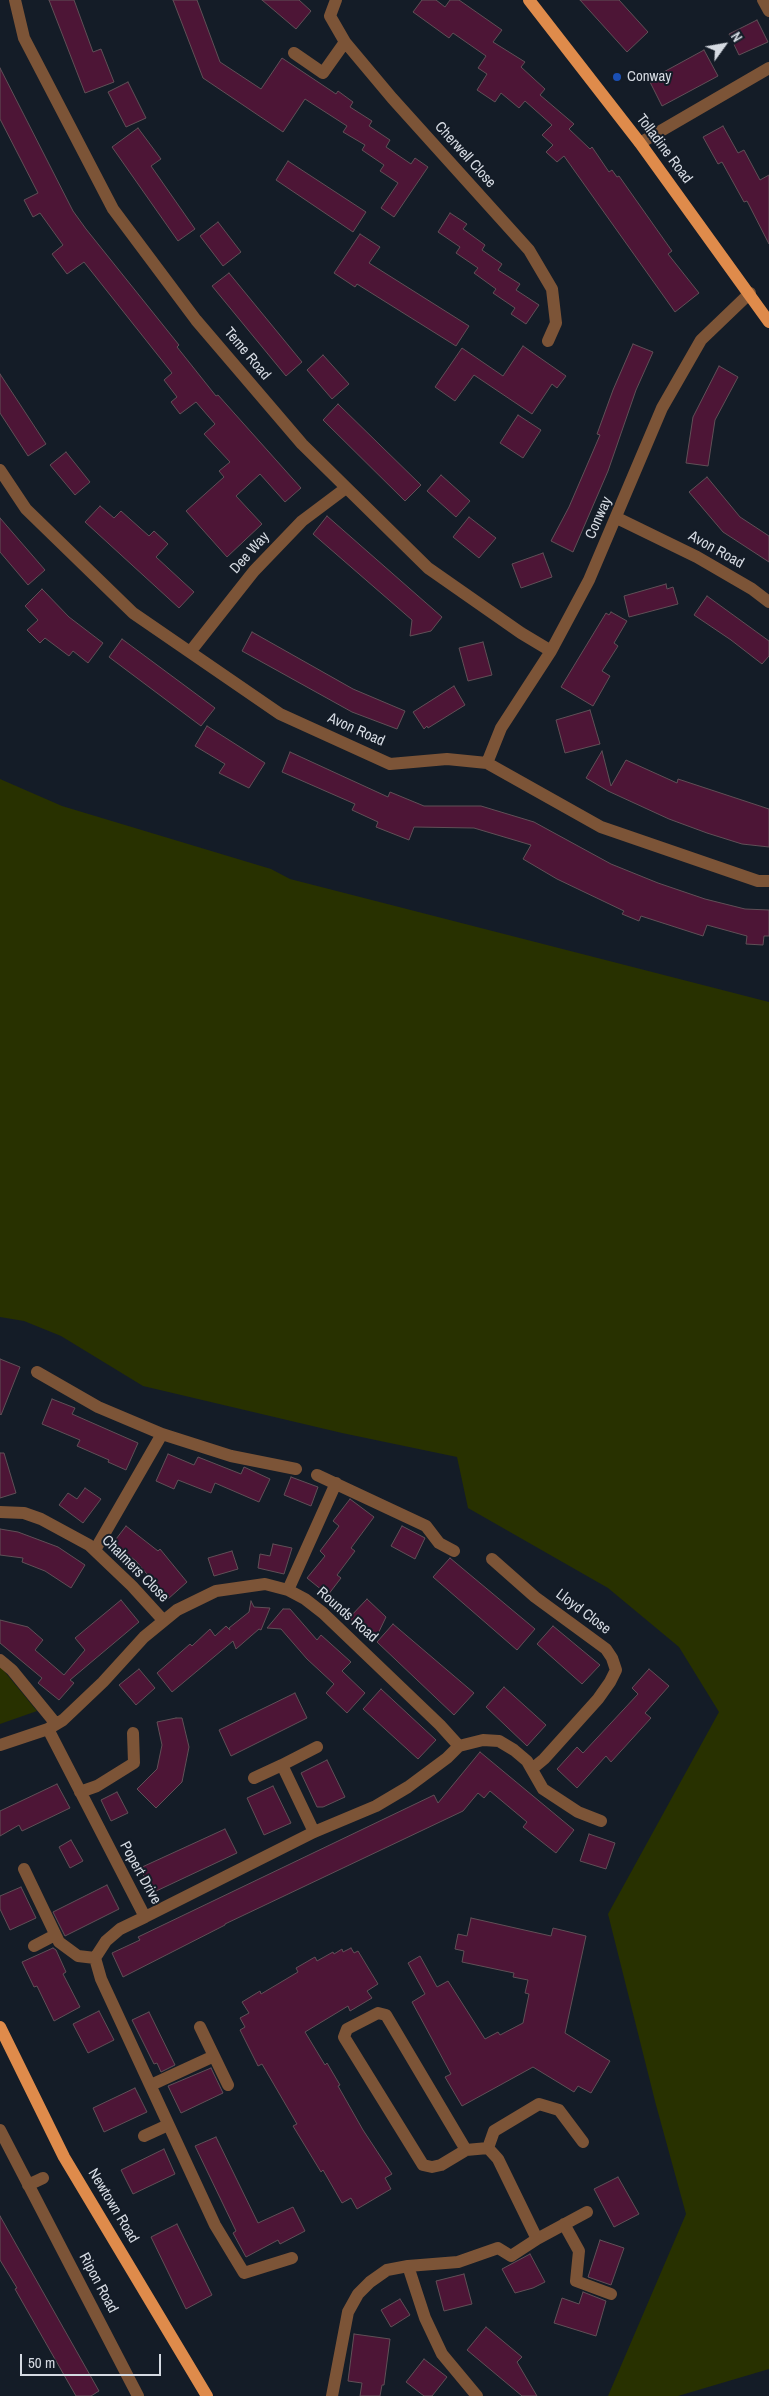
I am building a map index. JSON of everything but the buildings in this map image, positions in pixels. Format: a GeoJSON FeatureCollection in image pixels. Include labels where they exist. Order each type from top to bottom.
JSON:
{"type":"FeatureCollection","features":[{"type":"Feature","properties":{"kind":"main road","name":"Tolladine Road"},"geometry":{"type":"LineString","coordinates":[[529,0],[640,143],[750,293],[769,322]]}},
{"type":"Feature","properties":{"kind":"main road","name":"Newtown Road"},"geometry":{"type":"LineString","coordinates":[[0,2027],[64,2157],[207,2396]]}},
{"type":"Feature","properties":{"kind":"street","name":"Teme Road"},"geometry":{"type":"LineString","coordinates":[[15,0],[24,38],[113,209],[196,320],[302,444],[428,568],[520,633],[551,651]]}},
{"type":"Feature","properties":{"kind":"street","name":"Cherwell Close"},"geometry":{"type":"LineString","coordinates":[[336,0],[330,16],[345,42],[392,98],[529,250],[552,289],[556,323],[548,341]]}},
{"type":"Feature","properties":{"kind":"street"},"geometry":{"type":"LineString","coordinates":[[763,0],[769,11]]}},
{"type":"Feature","properties":{"kind":"street"},"geometry":{"type":"LineString","coordinates":[[294,53],[323,73],[345,42]]}},
{"type":"Feature","properties":{"kind":"street"},"geometry":{"type":"LineString","coordinates":[[640,143],[769,68]]}},
{"type":"Feature","properties":{"kind":"street","name":"Conway"},"geometry":{"type":"LineString","coordinates":[[487,763],[501,728],[551,651],[589,580],[617,518],[662,408],[701,340],[750,293]]}},
{"type":"Feature","properties":{"kind":"street","name":"Avon Road"},"geometry":{"type":"LineString","coordinates":[[0,470],[26,509],[133,613],[280,714],[390,764],[447,760],[487,763],[601,827],[758,881],[769,881]]}},
{"type":"Feature","properties":{"kind":"street","name":"Dee Way"},"geometry":{"type":"LineString","coordinates":[[190,652],[261,564],[302,521],[346,488]]}},
{"type":"Feature","properties":{"kind":"street","name":"Avon Road"},"geometry":{"type":"LineString","coordinates":[[617,518],[698,557],[752,589],[769,602]]}},
{"type":"Feature","properties":{"kind":"street"},"geometry":{"type":"LineString","coordinates":[[37,1372],[98,1407],[162,1434],[231,1456],[296,1469]]}},
{"type":"Feature","properties":{"kind":"street"},"geometry":{"type":"LineString","coordinates":[[94,1550],[162,1434]]}},
{"type":"Feature","properties":{"kind":"street"},"geometry":{"type":"LineString","coordinates":[[317,1475],[426,1526],[439,1543],[454,1551]]}},
{"type":"Feature","properties":{"kind":"street"},"geometry":{"type":"LineString","coordinates":[[288,1590],[336,1484]]}},
{"type":"Feature","properties":{"kind":"street","name":"Chalmers Close"},"geometry":{"type":"LineString","coordinates":[[0,1512],[24,1513],[67,1531],[94,1550],[163,1620]]}},
{"type":"Feature","properties":{"kind":"street","name":"Lloyd Close"},"geometry":{"type":"LineString","coordinates":[[492,1559],[535,1597],[606,1649],[612,1658],[616,1670],[610,1682],[544,1760],[532,1769]]}},
{"type":"Feature","properties":{"kind":"street","name":"Rounds Road"},"geometry":{"type":"LineString","coordinates":[[0,1745],[52,1727],[103,1682],[144,1637],[177,1610],[216,1591],[264,1584],[288,1590],[305,1599],[340,1628],[440,1725],[459,1746]]}},
{"type":"Feature","properties":{"kind":"street","name":"Popert Drive"},"geometry":{"type":"LineString","coordinates":[[0,1660],[12,1670],[52,1727],[80,1792],[145,1917],[314,1832],[376,1806],[408,1787],[447,1758],[459,1746]]}},
{"type":"Feature","properties":{"kind":"street"},"geometry":{"type":"LineString","coordinates":[[80,1792],[97,1786],[134,1763],[133,1733]]}},
{"type":"Feature","properties":{"kind":"street"},"geometry":{"type":"LineString","coordinates":[[459,1746],[483,1740],[499,1742],[514,1750],[527,1761],[543,1789],[578,1812],[601,1821]]}},
{"type":"Feature","properties":{"kind":"street"},"geometry":{"type":"LineString","coordinates":[[254,1778],[317,1747]]}},
{"type":"Feature","properties":{"kind":"street"},"geometry":{"type":"LineString","coordinates":[[282,1765],[314,1832]]}},
{"type":"Feature","properties":{"kind":"street"},"geometry":{"type":"LineString","coordinates":[[24,1869],[59,1942],[78,1956],[95,1958]]}},
{"type":"Feature","properties":{"kind":"street"},"geometry":{"type":"LineString","coordinates":[[145,1917],[120,1930],[106,1941],[95,1958],[101,1979],[215,2225],[244,2273],[292,2258]]}},
{"type":"Feature","properties":{"kind":"street"},"geometry":{"type":"LineString","coordinates":[[34,1946],[55,1935]]}},
{"type":"Feature","properties":{"kind":"street"},"geometry":{"type":"LineString","coordinates":[[466,2150],[386,2015],[378,2013],[347,2029],[344,2037],[423,2165],[432,2167],[441,2165],[466,2150],[488,2148]]}},
{"type":"Feature","properties":{"kind":"street"},"geometry":{"type":"LineString","coordinates":[[200,2026],[228,2085]]}},
{"type":"Feature","properties":{"kind":"street"},"geometry":{"type":"LineString","coordinates":[[151,2085],[214,2056]]}},
{"type":"Feature","properties":{"kind":"street"},"geometry":{"type":"LineString","coordinates":[[488,2148],[494,2131],[539,2104],[559,2110],[583,2142]]}},
{"type":"Feature","properties":{"kind":"street"},"geometry":{"type":"LineString","coordinates":[[144,2136],[168,2125]]}},
{"type":"Feature","properties":{"kind":"street","name":"Ripon Road"},"geometry":{"type":"LineString","coordinates":[[0,2130],[138,2396]]}},
{"type":"Feature","properties":{"kind":"street"},"geometry":{"type":"LineString","coordinates":[[488,2148],[498,2160],[537,2239]]}},
{"type":"Feature","properties":{"kind":"street"},"geometry":{"type":"LineString","coordinates":[[28,2185],[43,2178]]}},
{"type":"Feature","properties":{"kind":"street"},"geometry":{"type":"LineString","coordinates":[[332,2396],[348,2312],[358,2294],[370,2282],[387,2270],[408,2266],[458,2262],[498,2248],[511,2256],[537,2239],[586,2212]]}},
{"type":"Feature","properties":{"kind":"street"},"geometry":{"type":"LineString","coordinates":[[564,2224],[579,2251],[576,2281],[611,2294]]}},
{"type":"Feature","properties":{"kind":"street"},"geometry":{"type":"LineString","coordinates":[[408,2266],[425,2318],[442,2354],[477,2396]]}},
{"type":"Feature","properties":{"kind":"green space"},"geometry":{"type":"Polygon","coordinates":[[[0,779],[62,806],[271,869],[290,879],[769,1002],[769,2369],[678,2396],[608,2396],[686,2214],[656,2105],[608,1914],[719,1712],[679,1647],[608,1588],[468,1508],[457,1457],[342,1433],[143,1386],[61,1336],[24,1321],[0,1317],[0,779]]]}},
{"type":"Feature","properties":{"kind":"green space"},"geometry":{"type":"Polygon","coordinates":[[[0,1666],[37,1711],[0,1724],[0,1666]]]}},
{"type":"Feature","properties":{"kind":"place","name":"Conway"},"geometry":{"type":"Point","coordinates":[617,77]}}]}
